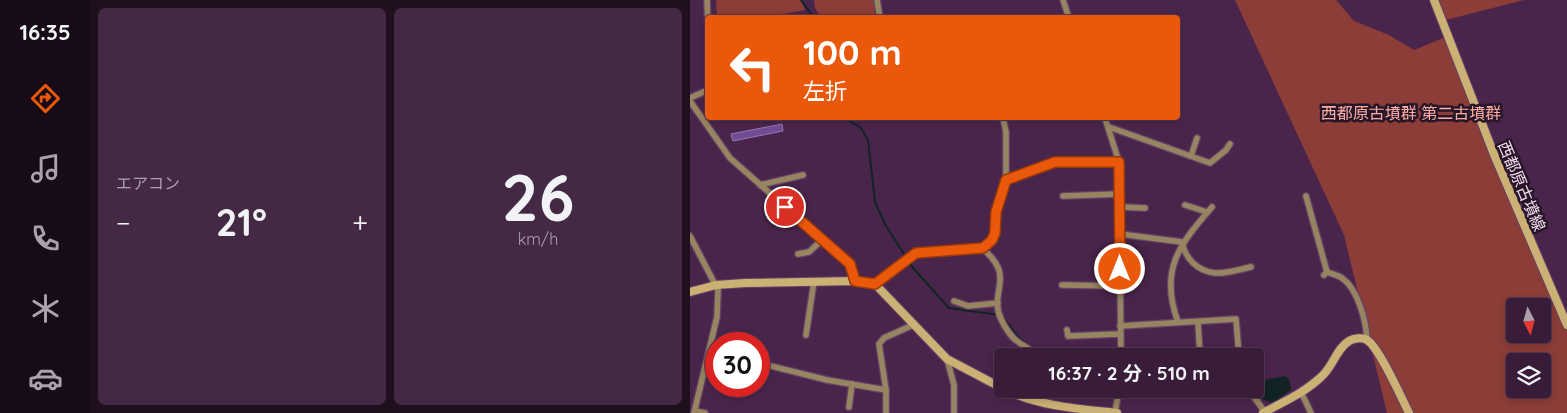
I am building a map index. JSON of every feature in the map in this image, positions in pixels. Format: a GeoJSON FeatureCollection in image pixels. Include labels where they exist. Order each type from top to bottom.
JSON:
{"type":"FeatureCollection","features":[{"type":"Feature","properties":{"kind":"street"},"geometry":{"type":"LineString","coordinates":[[707,0],[708,15]]}},
{"type":"Feature","properties":{"kind":"street"},"geometry":{"type":"LineString","coordinates":[[877,0],[880,15]]}},
{"type":"Feature","properties":{"kind":"street"},"geometry":{"type":"LineString","coordinates":[[1063,0],[1068,15]]}},
{"type":"Feature","properties":{"kind":"street","name":"西都原古墳線"},"geometry":{"type":"LineString","coordinates":[[1434,0],[1495,158],[1567,325]]}},
{"type":"Feature","properties":{"kind":"street"},"geometry":{"type":"LineString","coordinates":[[705,92],[690,99],[730,158],[850,264],[855,281]]}},
{"type":"Feature","properties":{"kind":"street"},"geometry":{"type":"LineString","coordinates":[[875,284],[916,253],[983,248],[992,240],[995,233],[996,212],[1006,180],[1006,132],[1003,120]]}},
{"type":"Feature","properties":{"kind":"street"},"geometry":{"type":"LineString","coordinates":[[1106,120],[1119,162],[1121,348]]}},
{"type":"Feature","properties":{"kind":"street"},"geometry":{"type":"LineString","coordinates":[[1108,127],[1210,163],[1226,150],[1230,144]]}},
{"type":"Feature","properties":{"kind":"street"},"geometry":{"type":"LineString","coordinates":[[1191,156],[1197,138]]}},
{"type":"Feature","properties":{"kind":"street"},"geometry":{"type":"LineString","coordinates":[[1006,180],[1055,162],[1119,162]]}},
{"type":"Feature","properties":{"kind":"street"},"geometry":{"type":"LineString","coordinates":[[760,185],[803,175]]}},
{"type":"Feature","properties":{"kind":"street"},"geometry":{"type":"LineString","coordinates":[[1064,196],[1120,194]]}},
{"type":"Feature","properties":{"kind":"street"},"geometry":{"type":"LineString","coordinates":[[1306,196],[1325,274],[1342,278],[1350,285],[1364,320],[1367,339],[1377,351],[1409,413]]}},
{"type":"Feature","properties":{"kind":"street"},"geometry":{"type":"LineString","coordinates":[[1185,205],[1207,212]]}},
{"type":"Feature","properties":{"kind":"street"},"geometry":{"type":"LineString","coordinates":[[1120,206],[1145,208]]}},
{"type":"Feature","properties":{"kind":"street"},"geometry":{"type":"LineString","coordinates":[[1178,322],[1172,306],[1170,284],[1172,270],[1182,242],[1212,207]]}},
{"type":"Feature","properties":{"kind":"street"},"geometry":{"type":"LineString","coordinates":[[1120,234],[1182,242]]}},
{"type":"Feature","properties":{"kind":"street"},"geometry":{"type":"LineString","coordinates":[[690,236],[718,290],[717,317],[713,332]]}},
{"type":"Feature","properties":{"kind":"street"},"geometry":{"type":"LineString","coordinates":[[798,254],[809,252],[822,240]]}},
{"type":"Feature","properties":{"kind":"street"},"geometry":{"type":"LineString","coordinates":[[1182,242],[1185,255],[1189,260],[1215,273],[1251,267]]}},
{"type":"Feature","properties":{"kind":"street"},"geometry":{"type":"LineString","coordinates":[[983,248],[1000,268],[1001,287],[998,303],[1001,319],[1014,337],[1029,348]]}},
{"type":"Feature","properties":{"kind":"street"},"geometry":{"type":"LineString","coordinates":[[806,336],[814,281]]}},
{"type":"Feature","properties":{"kind":"street"},"geometry":{"type":"LineString","coordinates":[[690,292],[716,285],[814,281],[855,281],[875,284],[947,359],[994,383]]}},
{"type":"Feature","properties":{"kind":"street"},"geometry":{"type":"LineString","coordinates":[[1062,285],[1120,286]]}},
{"type":"Feature","properties":{"kind":"street"},"geometry":{"type":"LineString","coordinates":[[954,301],[968,306],[998,303]]}},
{"type":"Feature","properties":{"kind":"street"},"geometry":{"type":"LineString","coordinates":[[1120,326],[1236,320],[1238,348]]}},
{"type":"Feature","properties":{"kind":"street"},"geometry":{"type":"LineString","coordinates":[[1198,322],[1200,348]]}},
{"type":"Feature","properties":{"kind":"street"},"geometry":{"type":"LineString","coordinates":[[886,413],[886,390],[879,344],[884,338],[914,325]]}},
{"type":"Feature","properties":{"kind":"street"},"geometry":{"type":"LineString","coordinates":[[1067,330],[1068,336],[1120,334]]}},
{"type":"Feature","properties":{"kind":"street"},"geometry":{"type":"LineString","coordinates":[[1254,398],[1264,412],[1302,392],[1322,376],[1340,348],[1350,340],[1367,339]]}},
{"type":"Feature","properties":{"kind":"street"},"geometry":{"type":"LineString","coordinates":[[947,359],[954,385],[954,413]]}},
{"type":"Feature","properties":{"kind":"street"},"geometry":{"type":"LineString","coordinates":[[770,365],[886,390]]}},
{"type":"Feature","properties":{"kind":"street"},"geometry":{"type":"LineString","coordinates":[[705,367],[695,412],[705,413]]}},
{"type":"Feature","properties":{"kind":"street"},"geometry":{"type":"LineString","coordinates":[[849,407],[852,384]]}},
{"type":"Feature","properties":{"kind":"street"},"geometry":{"type":"LineString","coordinates":[[1302,392],[1311,413]]}},
{"type":"Feature","properties":{"kind":"street"},"geometry":{"type":"LineString","coordinates":[[1025,398],[1105,413],[1116,413],[1118,398]]}},
{"type":"Feature","properties":{"kind":"green space"},"geometry":{"type":"Polygon","coordinates":[[[716,0],[801,0],[805,10],[776,15],[717,15],[716,0]]]}},
{"type":"Feature","properties":{"kind":"green space"},"geometry":{"type":"Polygon","coordinates":[[[814,0],[874,0],[876,15],[820,15],[815,8],[814,0]]]}},
{"type":"Feature","properties":{"kind":"green space","name":"西都原古墳群 第二古墳群"},"geometry":{"type":"Polygon","coordinates":[[[1235,0],[1336,0],[1354,21],[1389,35],[1414,50],[1448,36],[1567,325],[1567,413],[1387,413],[1344,235],[1235,0]]]}},
{"type":"Feature","properties":{"kind":"green space"},"geometry":{"type":"Polygon","coordinates":[[[1434,0],[1524,0],[1442,21],[1434,0]]]}},
{"type":"Feature","properties":{"kind":"shaded area"},"geometry":{"type":"Polygon","coordinates":[[[1285,376],[1289,379],[1291,390],[1273,403],[1262,399],[1264,398],[1264,381],[1285,376]]]}},
{"type":"Feature","properties":{"kind":"building"},"geometry":{"type":"Polygon","coordinates":[[[782,124],[783,131],[733,141],[731,134],[782,124]]]}},
{"type":"Feature","properties":{"kind":"waterway"},"geometry":{"type":"LineString","coordinates":[[801,0],[812,15]]}},
{"type":"Feature","properties":{"kind":"waterway"},"geometry":{"type":"LineString","coordinates":[[848,120],[861,128],[868,140],[875,202],[886,226],[913,268],[949,308],[999,315]]}},
{"type":"Feature","properties":{"kind":"waterway"},"geometry":{"type":"LineString","coordinates":[[1003,317],[1019,338],[1033,348]]}},
{"type":"Feature","properties":{"kind":"route"},"geometry":{"type":"LineString","coordinates":[[785,207],[850,264],[855,281],[875,284],[916,253],[983,248],[992,240],[995,233],[996,212],[1006,180],[1055,162],[1119,162],[1120,269]]}}]}
